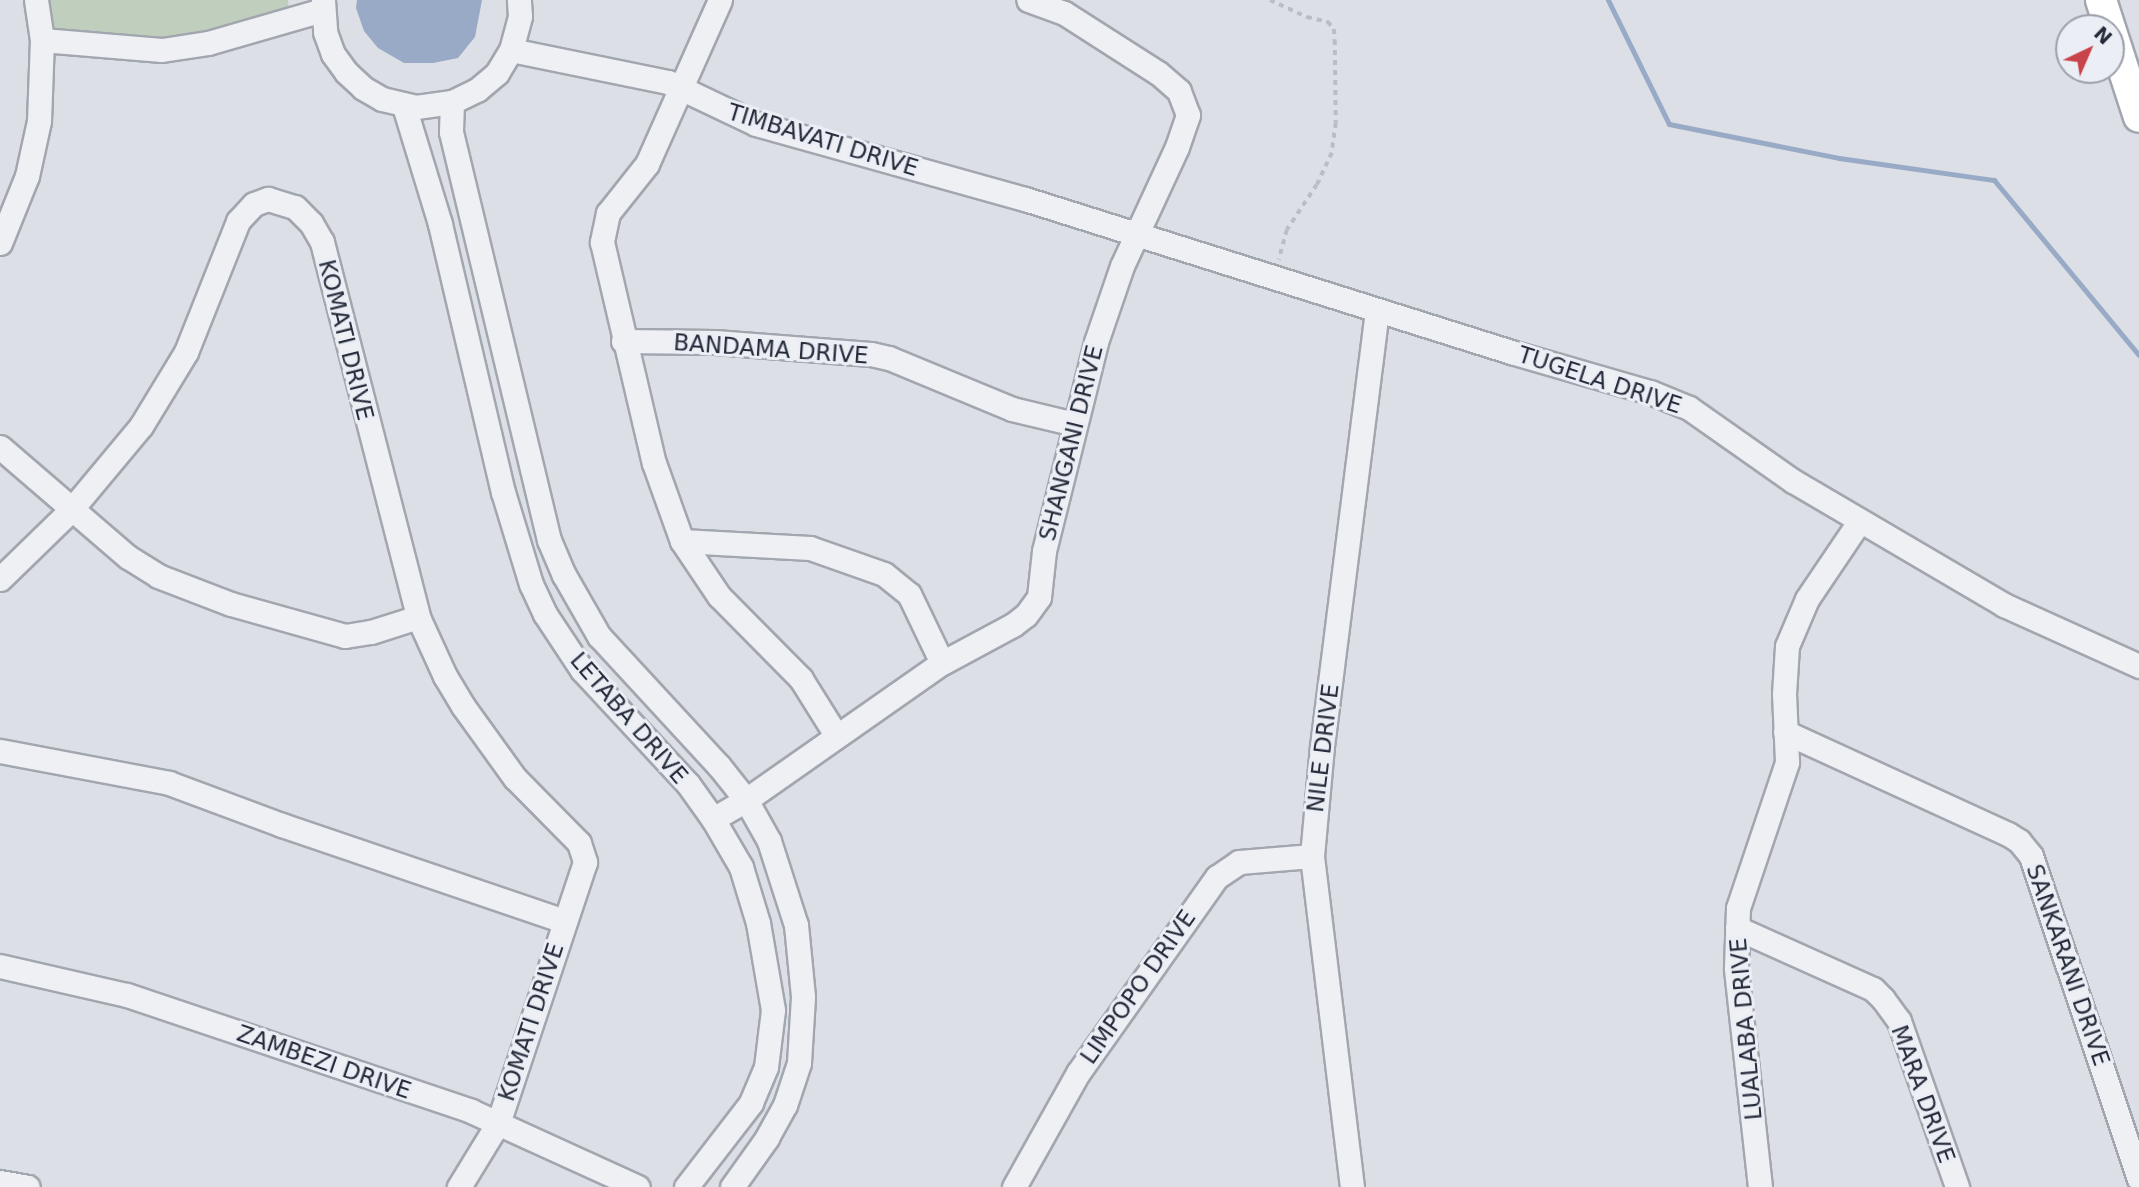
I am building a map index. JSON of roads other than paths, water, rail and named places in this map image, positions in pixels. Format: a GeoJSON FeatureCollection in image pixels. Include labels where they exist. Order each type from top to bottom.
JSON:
{"type":"FeatureCollection","features":[{"type":"Feature","properties":{"kind":"main road"},"geometry":{"type":"LineString","coordinates":[[2125,75],[2139,117]]}},
{"type":"Feature","properties":{"kind":"street"},"geometry":{"type":"LineString","coordinates":[[0,243],[27,176],[42,100],[43,40],[36,0]]}},
{"type":"Feature","properties":{"kind":"street"},"geometry":{"type":"LineString","coordinates":[[43,40],[169,50],[208,43],[322,5],[325,32],[333,54],[346,72],[382,99],[404,106],[428,107],[452,102],[477,90],[497,73],[511,50],[520,16],[519,0]]}},
{"type":"Feature","properties":{"kind":"street"},"geometry":{"type":"LineString","coordinates":[[720,0],[684,88],[647,164],[608,213],[603,224],[605,262],[654,463],[682,541],[719,596],[801,679],[836,735]]}},
{"type":"Feature","properties":{"kind":"street","name":"SHANGANI DRIVE"},"geometry":{"type":"LineString","coordinates":[[713,819],[746,800],[942,663],[1013,625],[1026,615],[1039,597],[1044,551],[1096,342],[1135,233],[1185,129],[1188,115],[1183,98],[1158,73],[1080,23],[1028,0]]}},
{"type":"Feature","properties":{"kind":"street","name":"TIMBAVATI DRIVE"},"geometry":{"type":"LineString","coordinates":[[511,50],[684,88],[721,110],[756,124],[1135,233]]}},
{"type":"Feature","properties":{"kind":"street","name":"LETABA DRIVE"},"geometry":{"type":"LineString","coordinates":[[452,102],[451,132],[549,540],[564,575],[599,636],[719,766],[746,800],[769,841],[796,925],[803,997],[799,1063],[785,1105],[732,1187]]}},
{"type":"Feature","properties":{"kind":"street","name":"LETABA DRIVE"},"geometry":{"type":"LineString","coordinates":[[404,106],[440,224],[503,492],[531,584],[545,614],[582,670],[688,784],[713,819],[740,867],[758,923],[773,1010],[771,1045],[761,1084],[751,1103],[685,1187]]}},
{"type":"Feature","properties":{"kind":"street","name":"KOMATI DRIVE"},"geometry":{"type":"LineString","coordinates":[[0,579],[71,510],[141,426],[186,352],[238,221],[254,204],[268,198],[295,207],[311,223],[322,242],[418,617],[445,676],[463,706],[515,778],[572,834],[583,851],[585,862],[498,1124],[458,1187]]}},
{"type":"Feature","properties":{"kind":"street","name":"TUGELA DRIVE"},"geometry":{"type":"LineString","coordinates":[[1135,233],[1678,403],[1859,522],[2004,605],[2139,666]]}},
{"type":"Feature","properties":{"kind":"street","name":"NILE DRIVE"},"geometry":{"type":"LineString","coordinates":[[1352,1187],[1312,856],[1322,746],[1377,310]]}},
{"type":"Feature","properties":{"kind":"street","name":"BANDAMA DRIVE"},"geometry":{"type":"LineString","coordinates":[[623,341],[715,342],[871,354],[889,358],[1012,409],[1075,424]]}},
{"type":"Feature","properties":{"kind":"street"},"geometry":{"type":"LineString","coordinates":[[0,447],[71,510],[145,570],[273,617],[345,636],[371,632],[418,617]]}},
{"type":"Feature","properties":{"kind":"street","name":"LUALABA DRIVE"},"geometry":{"type":"LineString","coordinates":[[1760,1187],[1736,968],[1740,899],[1787,762],[1785,661],[1790,638],[1807,599],[1859,522]]}},
{"type":"Feature","properties":{"kind":"street"},"geometry":{"type":"LineString","coordinates":[[682,541],[810,548],[884,574],[909,594],[942,663]]}},
{"type":"Feature","properties":{"kind":"street","name":"SANKARANI DRIVE"},"geometry":{"type":"LineString","coordinates":[[1785,732],[2008,834],[2019,841],[2031,856],[2139,1178]]}},
{"type":"Feature","properties":{"kind":"street","name":"KOMATI DRIVE"},"geometry":{"type":"LineString","coordinates":[[0,751],[169,783],[282,825],[565,921]]}},
{"type":"Feature","properties":{"kind":"street","name":"LIMPOPO DRIVE"},"geometry":{"type":"LineString","coordinates":[[1014,1187],[1078,1073],[1217,877],[1239,862],[1312,856]]}},
{"type":"Feature","properties":{"kind":"street","name":"MARA DRIVE"},"geometry":{"type":"LineString","coordinates":[[1737,928],[1866,986],[1883,999],[1899,1021],[1956,1187]]}},
{"type":"Feature","properties":{"kind":"street","name":"ZAMBEZI DRIVE"},"geometry":{"type":"LineString","coordinates":[[0,966],[127,995],[498,1124],[638,1187]]}},
{"type":"Feature","properties":{"kind":"street"},"geometry":{"type":"LineString","coordinates":[[0,1182],[28,1187]]}},
{"type":"Feature","properties":{"kind":"water"},"geometry":{"type":"Polygon","coordinates":[[[357,0],[482,0],[475,37],[458,58],[433,63],[404,63],[378,48],[364,31],[356,8],[357,0]]]}},
{"type":"Feature","properties":{"kind":"waterway"},"geometry":{"type":"LineString","coordinates":[[1608,0],[1669,124],[1839,158],[1994,180],[2139,355]]}}]}
